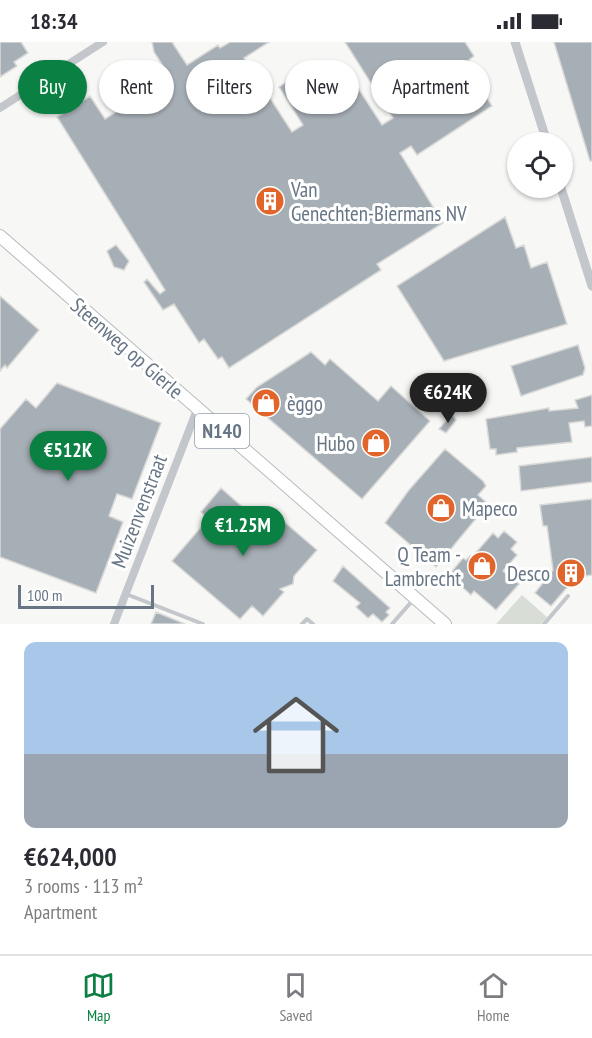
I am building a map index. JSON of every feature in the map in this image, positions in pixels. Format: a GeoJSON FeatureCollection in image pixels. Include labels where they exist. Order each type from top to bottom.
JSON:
{"type":"FeatureCollection","features":[{"type":"Feature","properties":{"kind":"main road","name":"Steenweg op Gierle"},"geometry":{"type":"LineString","coordinates":[[0,236],[197,410],[446,624]]}},
{"type":"Feature","properties":{"kind":"street"},"geometry":{"type":"LineString","coordinates":[[0,108],[103,42]]}},
{"type":"Feature","properties":{"kind":"street"},"geometry":{"type":"LineString","coordinates":[[515,42],[544,132]]}},
{"type":"Feature","properties":{"kind":"street"},"geometry":{"type":"LineString","coordinates":[[564,198],[592,286]]}},
{"type":"Feature","properties":{"kind":"street","name":"Muizenvenstraat"},"geometry":{"type":"LineString","coordinates":[[114,624],[197,410]]}},
{"type":"Feature","properties":{"kind":"lane"},"geometry":{"type":"LineString","coordinates":[[126,594],[203,624]]}},
{"type":"Feature","properties":{"kind":"lane"},"geometry":{"type":"LineString","coordinates":[[544,624],[568,596]]}},
{"type":"Feature","properties":{"kind":"lane"},"geometry":{"type":"LineString","coordinates":[[392,624],[415,597]]}},
{"type":"Feature","properties":{"kind":"lane"},"geometry":{"type":"LineString","coordinates":[[302,624],[308,619],[313,624]]}},
{"type":"Feature","properties":{"kind":"shaded area"},"geometry":{"type":"Polygon","coordinates":[[[522,595],[547,617],[541,624],[496,624],[522,595]]]}},
{"type":"Feature","properties":{"kind":"building"},"geometry":{"type":"Polygon","coordinates":[[[0,42],[21,42],[28,53],[14,62],[17,66],[0,77],[0,42]]]}},
{"type":"Feature","properties":{"kind":"building","name":"Van Genechten-Biermans NV"},"geometry":{"type":"Polygon","coordinates":[[[152,42],[172,42],[186,63],[186,114],[273,114],[273,103],[292,132],[303,125],[296,114],[359,114],[359,89],[371,108],[371,114],[375,114],[382,125],[393,118],[390,114],[480,114],[417,155],[411,146],[400,153],[443,223],[377,264],[381,270],[229,368],[222,357],[218,359],[204,339],[199,343],[174,304],[163,310],[144,282],[147,279],[160,294],[165,290],[57,117],[62,114],[87,114],[87,98],[90,96],[99,110],[99,114],[105,119],[113,114],[174,114],[174,60],[159,60],[154,52],[152,42]]]}},
{"type":"Feature","properties":{"kind":"building","name":"Van Genechten-Biermans NV"},"geometry":{"type":"Polygon","coordinates":[[[230,42],[269,42],[244,58],[245,60],[195,60],[218,45],[220,48],[230,42]]]}},
{"type":"Feature","properties":{"kind":"building","name":"Van Genechten-Biermans NV"},"geometry":{"type":"Polygon","coordinates":[[[345,42],[465,42],[474,56],[469,60],[371,60],[371,83],[359,64],[359,60],[356,60],[345,42]]]}},
{"type":"Feature","properties":{"kind":"building"},"geometry":{"type":"Polygon","coordinates":[[[554,42],[592,42],[592,161],[590,161],[554,42]]]}},
{"type":"Feature","properties":{"kind":"building","name":"Van Genechten-Biermans NV"},"geometry":{"type":"Polygon","coordinates":[[[285,83],[285,96],[279,87],[285,83]]]}},
{"type":"Feature","properties":{"kind":"building"},"geometry":{"type":"Polygon","coordinates":[[[505,217],[516,248],[524,245],[531,268],[547,262],[567,324],[444,361],[397,286],[505,217]]]}},
{"type":"Feature","properties":{"kind":"building"},"geometry":{"type":"Polygon","coordinates":[[[116,245],[129,261],[124,270],[114,267],[107,251],[116,245]]]}},
{"type":"Feature","properties":{"kind":"building"},"geometry":{"type":"Polygon","coordinates":[[[0,296],[39,330],[7,368],[5,365],[0,371],[0,296]]]}},
{"type":"Feature","properties":{"kind":"building"},"geometry":{"type":"Polygon","coordinates":[[[578,345],[585,368],[583,375],[521,396],[511,366],[578,345]]]}},
{"type":"Feature","properties":{"kind":"building"},"geometry":{"type":"Polygon","coordinates":[[[311,352],[325,365],[330,359],[378,401],[391,386],[430,421],[362,499],[246,399],[257,387],[311,352]]]}},
{"type":"Feature","properties":{"kind":"building"},"geometry":{"type":"Polygon","coordinates":[[[57,383],[161,423],[132,499],[117,494],[109,516],[123,522],[96,593],[0,557],[0,429],[26,399],[36,408],[57,383]]]}},
{"type":"Feature","properties":{"kind":"building"},"geometry":{"type":"Polygon","coordinates":[[[592,395],[592,426],[585,427],[584,421],[569,423],[572,442],[517,448],[517,452],[496,455],[496,449],[490,449],[486,419],[549,408],[549,411],[578,408],[575,400],[592,395]]]}},
{"type":"Feature","properties":{"kind":"building"},"geometry":{"type":"Polygon","coordinates":[[[452,414],[456,420],[446,433],[439,429],[452,414]]]}},
{"type":"Feature","properties":{"kind":"building","name":"Mapeco"},"geometry":{"type":"Polygon","coordinates":[[[445,449],[483,481],[486,486],[478,495],[488,504],[436,567],[385,523],[409,490],[445,449]]]}},
{"type":"Feature","properties":{"kind":"building"},"geometry":{"type":"Polygon","coordinates":[[[592,457],[592,482],[521,491],[519,466],[592,457]]]}},
{"type":"Feature","properties":{"kind":"building"},"geometry":{"type":"Polygon","coordinates":[[[221,488],[265,527],[275,514],[317,550],[294,576],[293,584],[280,589],[284,592],[263,616],[252,606],[240,619],[172,561],[208,519],[201,512],[221,488]]]}},
{"type":"Feature","properties":{"kind":"building"},"geometry":{"type":"Polygon","coordinates":[[[592,499],[592,575],[576,577],[551,606],[535,593],[553,570],[547,526],[543,526],[540,505],[592,499]]]}},
{"type":"Feature","properties":{"kind":"building","name":"Q Team - Lambrecht"},"geometry":{"type":"Polygon","coordinates":[[[504,531],[517,542],[511,549],[517,555],[503,571],[519,584],[496,610],[474,591],[471,595],[449,575],[463,558],[466,560],[472,557],[493,533],[498,538],[504,531]]]}},
{"type":"Feature","properties":{"kind":"building"},"geometry":{"type":"Polygon","coordinates":[[[343,566],[390,608],[386,612],[389,615],[382,622],[373,614],[368,618],[356,607],[360,603],[333,581],[343,566]]]}},
{"type":"Feature","properties":{"kind":"building"},"geometry":{"type":"Polygon","coordinates":[[[156,612],[185,624],[151,624],[156,612]]]}},
{"type":"Feature","properties":{"kind":"place","name":"Van Genechten-Biermans NV"},"geometry":{"type":"Point","coordinates":[270,201]}},
{"type":"Feature","properties":{"kind":"place","name":"èggo"},"geometry":{"type":"Point","coordinates":[266,403]}},
{"type":"Feature","properties":{"kind":"place","name":"Hubo"},"geometry":{"type":"Point","coordinates":[376,443]}},
{"type":"Feature","properties":{"kind":"place","name":"Mapeco"},"geometry":{"type":"Point","coordinates":[441,508]}},
{"type":"Feature","properties":{"kind":"place","name":"Q Team - Lambrecht"},"geometry":{"type":"Point","coordinates":[482,566]}},
{"type":"Feature","properties":{"kind":"place","name":"Desco"},"geometry":{"type":"Point","coordinates":[571,573]}}]}
